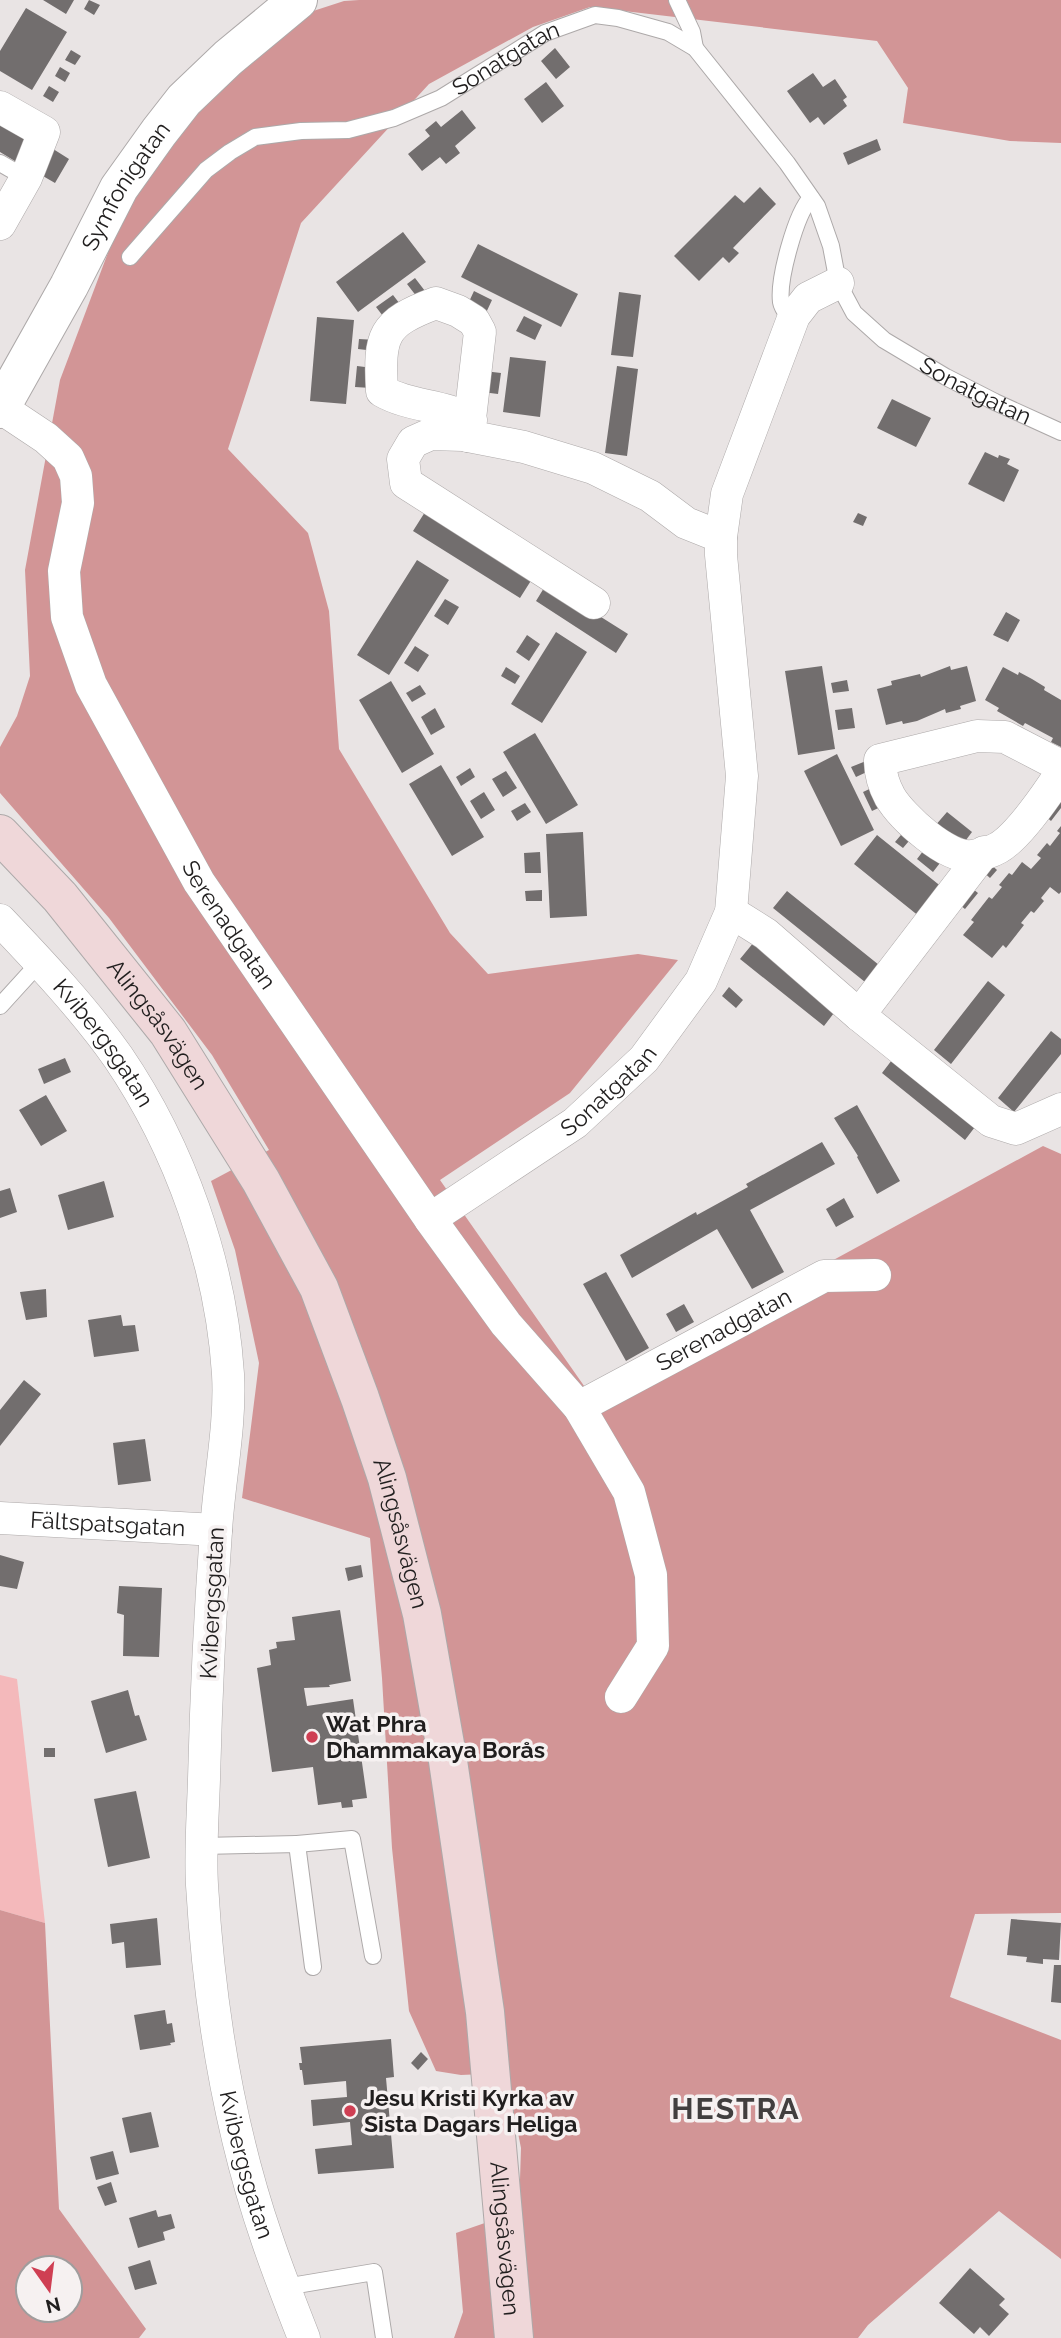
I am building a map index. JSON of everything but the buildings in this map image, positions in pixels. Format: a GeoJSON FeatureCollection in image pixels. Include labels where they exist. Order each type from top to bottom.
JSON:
{"type":"FeatureCollection","features":[{"type":"Feature","properties":{"kind":"main road","name":"Alingsåsvägen"},"geometry":{"type":"LineString","coordinates":[[0,834],[60,897],[168,1032],[261,1181],[319,1288],[360,1398],[387,1478],[422,1614],[448,1761],[485,2012],[514,2338]]}},
{"type":"Feature","properties":{"kind":"street","name":"Symfonigatan"},"geometry":{"type":"LineString","coordinates":[[3,399],[69,286],[119,188],[159,132],[193,92],[298,0]]}},
{"type":"Feature","properties":{"kind":"street"},"geometry":{"type":"LineString","coordinates":[[0,107],[44,132],[13,170],[0,224]]}},
{"type":"Feature","properties":{"kind":"street","name":"Sonatgatan"},"geometry":{"type":"LineString","coordinates":[[430,1219],[575,1123],[644,1059],[701,981],[731,912],[742,776],[721,555],[727,494],[792,321],[808,298],[838,283]]}},
{"type":"Feature","properties":{"kind":"street","name":"Serenadgatan"},"geometry":{"type":"LineString","coordinates":[[3,399],[68,458],[76,476],[78,503],[64,571],[67,617],[91,685],[200,883],[430,1219],[506,1325],[579,1407],[629,1492],[651,1575],[653,1646],[621,1697]]}},
{"type":"Feature","properties":{"kind":"street"},"geometry":{"type":"LineString","coordinates":[[594,603],[406,483],[403,459],[413,442],[431,434],[469,428],[593,468],[650,495],[686,523],[721,537]]}},
{"type":"Feature","properties":{"kind":"street"},"geometry":{"type":"LineString","coordinates":[[1061,766],[1005,737],[977,737],[880,761],[880,771],[890,797],[909,818],[935,842],[970,857],[999,848],[1017,830],[1061,773]]}},
{"type":"Feature","properties":{"kind":"street"},"geometry":{"type":"LineString","coordinates":[[859,1015],[984,852]]}},
{"type":"Feature","properties":{"kind":"street"},"geometry":{"type":"LineString","coordinates":[[731,912],[766,934],[859,1015],[991,1121],[1016,1129],[1061,1109]]}},
{"type":"Feature","properties":{"kind":"street","name":"Kvibergsgatan"},"geometry":{"type":"LineString","coordinates":[[0,920],[40,962],[116,1055],[147,1104],[193,1206],[205,1242],[220,1311],[228,1376],[206,1717],[202,1882],[215,2018],[231,2112],[266,2237],[303,2338]]}},
{"type":"Feature","properties":{"kind":"street","name":"Serenadgatan"},"geometry":{"type":"LineString","coordinates":[[579,1407],[824,1276],[876,1275]]}},
{"type":"Feature","properties":{"kind":"street","name":"Fältspatsgatan"},"geometry":{"type":"LineString","coordinates":[[0,1518],[216,1530]]}},
{"type":"Feature","properties":{"kind":"lane"},"geometry":{"type":"LineString","coordinates":[[677,0],[692,33],[695,48]]}},
{"type":"Feature","properties":{"kind":"lane","name":"Sonatgatan"},"geometry":{"type":"LineString","coordinates":[[130,257],[206,170],[255,137],[301,131],[348,130],[394,118],[440,98],[545,33],[595,15],[638,22],[668,33],[695,48],[787,163],[817,206],[831,246],[838,283],[854,313],[884,340],[970,390],[1061,432]]}},
{"type":"Feature","properties":{"kind":"lane"},"geometry":{"type":"LineString","coordinates":[[792,321],[781,301],[783,282],[796,222],[811,198]]}},
{"type":"Feature","properties":{"kind":"lane"},"geometry":{"type":"LineString","coordinates":[[0,1006],[40,962]]}},
{"type":"Feature","properties":{"kind":"lane"},"geometry":{"type":"LineString","coordinates":[[203,1846],[297,1844],[352,1839],[373,1956]]}},
{"type":"Feature","properties":{"kind":"lane"},"geometry":{"type":"LineString","coordinates":[[297,1844],[313,1966]]}},
{"type":"Feature","properties":{"kind":"lane"},"geometry":{"type":"LineString","coordinates":[[285,2287],[374,2272],[384,2338]]}},
{"type":"Feature","properties":{"kind":"shaded area"},"geometry":{"type":"Polygon","coordinates":[[[1061,0],[1061,143],[1010,141],[903,123],[908,88],[877,41],[590,7],[533,27],[429,84],[301,223],[228,449],[308,533],[329,611],[339,749],[450,933],[488,974],[638,954],[678,960],[570,1093],[440,1180],[589,1393],[1043,1146],[1061,1154],[1061,1913],[975,1914],[950,1997],[1061,2040],[1061,2259],[999,2211],[868,2325],[858,2338],[454,2338],[463,2312],[456,2233],[519,2211],[521,2148],[506,2073],[461,2075],[436,2071],[409,2011],[392,1848],[370,1538],[242,1498],[259,1363],[235,1250],[211,1181],[269,1150],[212,1055],[109,918],[0,793],[0,747],[17,716],[30,676],[25,570],[60,380],[126,205],[224,79],[304,14],[344,1],[1061,0]]]}},
{"type":"Feature","properties":{"kind":"shaded area"},"geometry":{"type":"Polygon","coordinates":[[[0,1675],[17,1679],[45,1923],[0,1910],[0,1675]]]}},
{"type":"Feature","properties":{"kind":"shaded area"},"geometry":{"type":"Polygon","coordinates":[[[0,1910],[45,1923],[59,2209],[146,2329],[139,2338],[0,2338],[0,1910]]]}},
{"type":"Feature","properties":{"kind":"place","name":"Wat Phra Dhammakaya Borås"},"geometry":{"type":"Point","coordinates":[312,1737]}},
{"type":"Feature","properties":{"kind":"place","name":"Jesu Kristi Kyrka av Sista Dagars Heliga"},"geometry":{"type":"Point","coordinates":[350,2111]}},
{"type":"Feature","properties":{"kind":"district","name":"HESTRA"},"geometry":{"type":"Point","coordinates":[736,2109]}}]}
